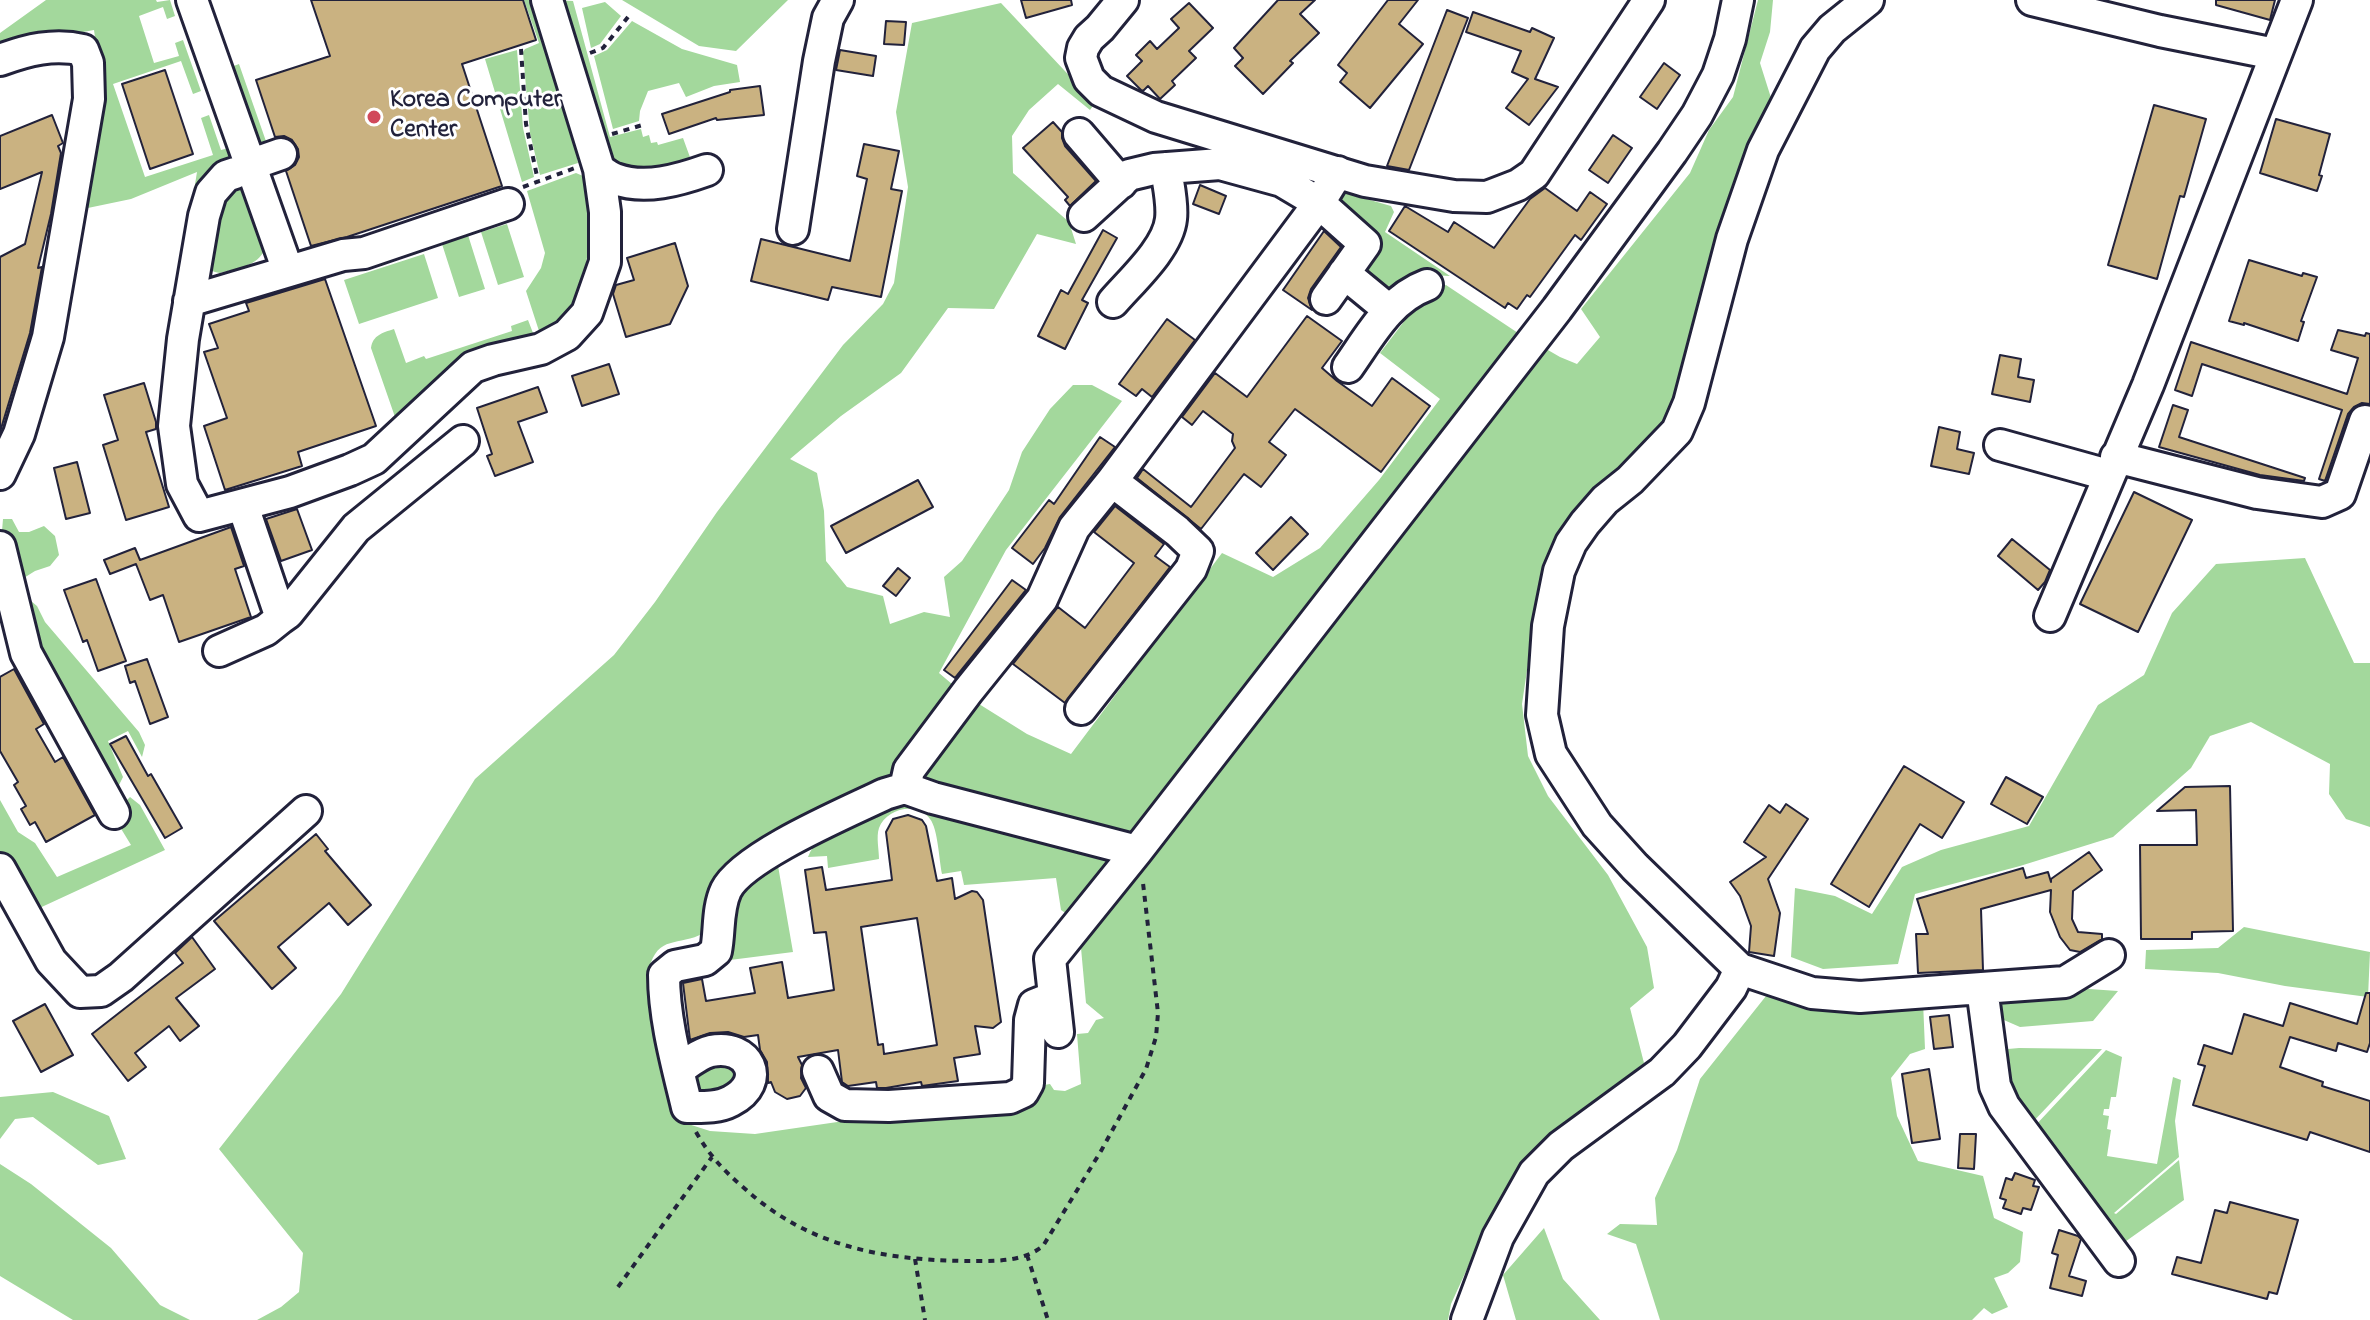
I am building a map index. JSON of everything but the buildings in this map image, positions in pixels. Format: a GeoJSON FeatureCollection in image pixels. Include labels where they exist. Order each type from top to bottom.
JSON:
{"type":"FeatureCollection","features":[{"type":"Feature","properties":{"kind":"street"},"geometry":{"type":"LineString","coordinates":[[192,0],[288,271]]}},
{"type":"Feature","properties":{"kind":"street"},"geometry":{"type":"LineString","coordinates":[[547,0],[602,154],[615,179],[645,183],[670,181],[707,170]]}},
{"type":"Feature","properties":{"kind":"street"},"geometry":{"type":"LineString","coordinates":[[793,229],[819,61],[828,18],[838,0]]}},
{"type":"Feature","properties":{"kind":"street"},"geometry":{"type":"LineString","coordinates":[[1123,0],[1083,48],[1081,58],[1085,72],[1101,91],[1156,117],[1365,181],[1454,196],[1487,197],[1518,185],[1534,174],[1649,0]]}},
{"type":"Feature","properties":{"kind":"street"},"geometry":{"type":"LineString","coordinates":[[1058,1032],[1050,959],[1557,309],[1672,152],[1697,115],[1718,75],[1738,0]]}},
{"type":"Feature","properties":{"kind":"street"},"geometry":{"type":"LineString","coordinates":[[1868,0],[1832,29],[1815,49],[1763,150],[1732,239],[1689,403],[1677,431],[1585,523],[1571,543],[1559,571],[1548,626],[1543,680],[1542,715],[1551,754],[1597,825],[1635,867],[1740,969],[1812,993],[1860,997],[2065,982],[2109,955]]}},
{"type":"Feature","properties":{"kind":"street"},"geometry":{"type":"LineString","coordinates":[[2032,0],[2160,31],[2275,54]]}},
{"type":"Feature","properties":{"kind":"street"},"geometry":{"type":"LineString","coordinates":[[2050,616],[2148,385],[2297,0]]}},
{"type":"Feature","properties":{"kind":"street"},"geometry":{"type":"LineString","coordinates":[[0,60],[25,50],[65,45],[83,50],[88,63],[89,99],[48,337],[19,434],[0,474]]}},
{"type":"Feature","properties":{"kind":"street"},"geometry":{"type":"LineString","coordinates":[[1079,134],[1121,183]]}},
{"type":"Feature","properties":{"kind":"street"},"geometry":{"type":"LineString","coordinates":[[259,163],[226,176],[211,193],[189,301],[174,426],[182,484],[199,516],[243,506],[335,476],[374,459],[473,367],[541,349],[567,335],[587,313],[605,262],[602,154]]}},
{"type":"Feature","properties":{"kind":"street"},"geometry":{"type":"LineString","coordinates":[[1084,216],[1129,175],[1166,168],[1220,164],[1282,181],[1319,203],[1365,244],[1326,299]]}},
{"type":"Feature","properties":{"kind":"street"},"geometry":{"type":"LineString","coordinates":[[1113,302],[1160,247],[1170,230],[1172,215],[1166,168]]}},
{"type":"Feature","properties":{"kind":"street"},"geometry":{"type":"LineString","coordinates":[[905,788],[909,770],[1042,599],[1074,528],[1319,203],[1338,172]]}},
{"type":"Feature","properties":{"kind":"street"},"geometry":{"type":"LineString","coordinates":[[189,301],[343,255],[364,253],[508,204]]}},
{"type":"Feature","properties":{"kind":"street"},"geometry":{"type":"LineString","coordinates":[[1344,273],[1389,310]]}},
{"type":"Feature","properties":{"kind":"street"},"geometry":{"type":"LineString","coordinates":[[1348,367],[1389,310],[1412,291],[1427,285]]}},
{"type":"Feature","properties":{"kind":"street"},"geometry":{"type":"LineString","coordinates":[[2000,445],[2257,493],[2322,502],[2340,494],[2365,421]]}},
{"type":"Feature","properties":{"kind":"street"},"geometry":{"type":"LineString","coordinates":[[219,651],[266,630],[288,613],[356,528],[463,441]]}},
{"type":"Feature","properties":{"kind":"street"},"geometry":{"type":"LineString","coordinates":[[1081,709],[1191,569],[1198,551],[1112,481]]}},
{"type":"Feature","properties":{"kind":"street"},"geometry":{"type":"LineString","coordinates":[[243,506],[281,618]]}},
{"type":"Feature","properties":{"kind":"street"},"geometry":{"type":"LineString","coordinates":[[0,547],[26,653],[114,813]]}},
{"type":"Feature","properties":{"kind":"street"},"geometry":{"type":"LineString","coordinates":[[679,1070],[714,1050],[729,1050],[751,1065],[752,1077],[748,1087],[732,1101],[712,1107],[687,1107],[679,1070],[664,990],[664,975],[675,966],[705,960],[716,951],[725,893],[734,877],[768,852],[885,794],[905,788],[1137,851]]}},
{"type":"Feature","properties":{"kind":"street"},"geometry":{"type":"LineString","coordinates":[[0,869],[51,961],[80,992],[101,991],[121,977],[306,811]]}},
{"type":"Feature","properties":{"kind":"street"},"geometry":{"type":"LineString","coordinates":[[1467,1320],[1498,1237],[1534,1173],[1561,1146],[1662,1072],[1687,1046],[1731,988],[1740,969]]}},
{"type":"Feature","properties":{"kind":"street"},"geometry":{"type":"LineString","coordinates":[[1982,988],[1995,1086],[2004,1106],[2119,1261]]}},
{"type":"Feature","properties":{"kind":"street"},"geometry":{"type":"LineString","coordinates":[[818,1071],[829,1096],[845,1105],[889,1106],[1010,1098],[1023,1092],[1028,1083],[1030,1020],[1034,1005],[1054,997]]}},
{"type":"Feature","properties":{"kind":"path"},"geometry":{"type":"LineString","coordinates":[[594,66],[590,53],[603,48],[628,17]]}},
{"type":"Feature","properties":{"kind":"path"},"geometry":{"type":"LineString","coordinates":[[521,49],[526,124],[538,181]]}},
{"type":"Feature","properties":{"kind":"path"},"geometry":{"type":"LineString","coordinates":[[508,204],[523,187],[602,154],[646,124]]}},
{"type":"Feature","properties":{"kind":"path"},"geometry":{"type":"LineString","coordinates":[[687,1107],[697,1134],[715,1163],[763,1205],[816,1237],[879,1254],[915,1259],[1007,1260],[1034,1253],[1043,1246],[1101,1151],[1146,1069],[1156,1037],[1158,1013],[1147,908],[1137,851]]}},
{"type":"Feature","properties":{"kind":"path"},"geometry":{"type":"LineString","coordinates":[[618,1287],[712,1157]]}},
{"type":"Feature","properties":{"kind":"path"},"geometry":{"type":"LineString","coordinates":[[1027,1255],[1048,1320]]}},
{"type":"Feature","properties":{"kind":"path"},"geometry":{"type":"LineString","coordinates":[[915,1259],[925,1320]]}},
{"type":"Feature","properties":{"kind":"green space"},"geometry":{"type":"Polygon","coordinates":[[[46,0],[170,0],[175,16],[167,19],[163,7],[139,16],[154,63],[179,56],[175,43],[183,40],[201,91],[193,94],[181,61],[113,84],[145,177],[213,155],[201,118],[209,115],[221,150],[233,147],[236,159],[168,352],[197,172],[131,199],[83,209],[102,89],[94,30],[50,38],[0,54],[0,33],[46,0]]]}},
{"type":"Feature","properties":{"kind":"green space"},"geometry":{"type":"Polygon","coordinates":[[[524,0],[536,0],[586,148],[576,151],[578,163],[540,175],[530,133],[523,52],[539,43],[524,0]]]}},
{"type":"Feature","properties":{"kind":"green space"},"geometry":{"type":"Polygon","coordinates":[[[553,0],[573,1],[610,137],[641,129],[643,137],[649,135],[651,143],[657,142],[658,145],[683,138],[691,160],[670,178],[608,163],[553,0]]]}},
{"type":"Feature","properties":{"kind":"green space"},"geometry":{"type":"Polygon","coordinates":[[[622,0],[788,0],[736,51],[699,46],[622,0]]]}},
{"type":"Feature","properties":{"kind":"green space"},"geometry":{"type":"Polygon","coordinates":[[[1758,0],[1773,0],[1770,32],[1760,63],[1772,101],[1670,425],[1558,534],[1538,596],[1522,704],[1528,756],[1548,796],[1608,875],[1647,947],[1654,988],[1630,1008],[1644,1063],[1529,1158],[1499,1199],[1451,1304],[1448,1320],[257,1320],[281,1307],[299,1292],[303,1253],[219,1149],[341,994],[475,779],[614,655],[843,345],[883,304],[894,283],[908,187],[896,112],[912,23],[1001,3],[1095,103],[1090,110],[1058,84],[1029,110],[1012,136],[1013,173],[1069,222],[1076,244],[1037,234],[994,309],[948,308],[901,373],[841,416],[790,459],[817,473],[824,511],[826,561],[847,587],[883,596],[890,624],[924,612],[950,617],[944,577],[962,561],[1009,490],[1022,452],[1050,409],[1073,385],[1092,385],[1122,401],[1006,550],[939,673],[959,690],[885,789],[761,850],[704,933],[670,943],[653,958],[649,969],[667,1068],[682,1122],[710,1131],[755,1134],[906,1112],[1050,1084],[1054,1090],[1065,1091],[1081,1084],[1077,1034],[1088,1033],[1096,1020],[1104,1018],[1086,1003],[1081,948],[1541,346],[1577,364],[1600,337],[1581,309],[1690,173],[1709,130],[1733,97],[1758,0]]]}},
{"type":"Feature","properties":{"kind":"green space"},"geometry":{"type":"Polygon","coordinates":[[[605,2],[621,16],[600,44],[591,48],[582,8],[605,2]]]}},
{"type":"Feature","properties":{"kind":"green space"},"geometry":{"type":"Polygon","coordinates":[[[632,21],[682,49],[737,65],[740,82],[714,86],[686,97],[679,83],[648,91],[639,121],[613,129],[594,56],[607,50],[632,21]]]}},
{"type":"Feature","properties":{"kind":"green space"},"geometry":{"type":"Polygon","coordinates":[[[517,50],[523,128],[534,177],[522,182],[485,59],[517,50]]]}},
{"type":"Feature","properties":{"kind":"green space"},"geometry":{"type":"Polygon","coordinates":[[[239,64],[268,147],[256,152],[231,67],[239,64]]]}},
{"type":"Feature","properties":{"kind":"green space"},"geometry":{"type":"Polygon","coordinates":[[[576,173],[583,176],[587,195],[589,240],[586,264],[571,306],[557,321],[539,331],[526,291],[541,268],[545,253],[527,191],[576,173]]]}},
{"type":"Feature","properties":{"kind":"green space"},"geometry":{"type":"Polygon","coordinates":[[[244,180],[265,249],[252,263],[215,272],[206,264],[215,205],[244,180]]]}},
{"type":"Feature","properties":{"kind":"green space"},"geometry":{"type":"Polygon","coordinates":[[[1342,192],[1391,206],[1394,212],[1385,232],[1450,276],[1430,275],[1389,295],[1360,277],[1377,253],[1360,230],[1331,208],[1342,192]]]}},
{"type":"Feature","properties":{"kind":"green space"},"geometry":{"type":"Polygon","coordinates":[[[507,224],[524,277],[498,285],[481,232],[507,224]]]}},
{"type":"Feature","properties":{"kind":"green space"},"geometry":{"type":"Polygon","coordinates":[[[468,235],[485,289],[459,297],[442,244],[468,235]]]}},
{"type":"Feature","properties":{"kind":"green space"},"geometry":{"type":"Polygon","coordinates":[[[424,254],[438,298],[359,324],[344,280],[424,254]]]}},
{"type":"Feature","properties":{"kind":"green space"},"geometry":{"type":"Polygon","coordinates":[[[1446,285],[1518,333],[1132,836],[920,783],[919,768],[971,699],[1027,734],[1071,754],[1222,553],[1273,577],[1320,548],[1379,480],[1440,399],[1380,353],[1425,294],[1446,285]]]}},
{"type":"Feature","properties":{"kind":"green space"},"geometry":{"type":"Polygon","coordinates":[[[528,320],[533,333],[462,359],[395,417],[371,348],[379,335],[394,329],[406,363],[512,331],[511,326],[528,320]]]}},
{"type":"Feature","properties":{"kind":"green space"},"geometry":{"type":"Polygon","coordinates":[[[3,519],[12,519],[19,532],[44,526],[55,536],[59,555],[50,566],[19,581],[15,579],[2,531],[3,519]]]}},
{"type":"Feature","properties":{"kind":"green space"},"geometry":{"type":"Polygon","coordinates":[[[2305,558],[2354,663],[2370,663],[2370,827],[2346,819],[2329,794],[2330,764],[2251,722],[2210,736],[2191,768],[2113,837],[1915,894],[1898,964],[1823,969],[1791,957],[1795,888],[1835,896],[1872,914],[1902,867],[1941,850],[2029,826],[2098,705],[2144,675],[2172,613],[2216,564],[2305,558]]]}},
{"type":"Feature","properties":{"kind":"green space"},"geometry":{"type":"Polygon","coordinates":[[[31,601],[45,622],[139,732],[145,745],[142,757],[128,731],[108,741],[123,777],[117,789],[41,662],[24,604],[31,601]]]}},
{"type":"Feature","properties":{"kind":"green space"},"geometry":{"type":"Polygon","coordinates":[[[130,797],[140,805],[165,850],[33,911],[0,851],[0,800],[18,832],[35,843],[57,877],[131,845],[120,827],[123,804],[130,797]]]}},
{"type":"Feature","properties":{"kind":"green space"},"geometry":{"type":"Polygon","coordinates":[[[897,797],[1115,855],[1070,916],[1061,910],[1056,878],[964,885],[961,871],[942,874],[933,824],[925,813],[918,810],[903,809],[883,821],[878,835],[879,859],[828,868],[827,856],[808,857],[822,837],[833,829],[897,797]]]}},
{"type":"Feature","properties":{"kind":"green space"},"geometry":{"type":"Polygon","coordinates":[[[777,860],[793,952],[730,960],[726,914],[736,883],[777,860]]]}},
{"type":"Feature","properties":{"kind":"green space"},"geometry":{"type":"Polygon","coordinates":[[[2244,927],[2370,952],[2368,997],[2218,973],[2145,969],[2146,950],[2218,948],[2244,927]]]}},
{"type":"Feature","properties":{"kind":"green space"},"geometry":{"type":"Polygon","coordinates":[[[2089,989],[2118,991],[2093,1021],[2020,1027],[1997,1017],[1997,996],[2089,989]]]}},
{"type":"Feature","properties":{"kind":"green space"},"geometry":{"type":"Polygon","coordinates":[[[1766,996],[1830,1006],[1923,1001],[1925,1049],[1910,1054],[1891,1078],[1897,1116],[1918,1161],[1983,1176],[1994,1218],[2023,1232],[2020,1262],[2008,1273],[1994,1278],[2008,1307],[1992,1314],[1984,1308],[1972,1320],[1660,1320],[1636,1244],[1607,1234],[1620,1224],[1657,1225],[1655,1198],[1677,1150],[1700,1079],[1766,996]]]}},
{"type":"Feature","properties":{"kind":"green space"},"geometry":{"type":"Polygon","coordinates":[[[2019,1048],[2102,1049],[2030,1125],[2009,1097],[2000,1054],[2019,1048]]]}},
{"type":"Feature","properties":{"kind":"green space"},"geometry":{"type":"Polygon","coordinates":[[[2106,1050],[2122,1057],[2116,1097],[2111,1097],[2109,1109],[2104,1109],[2103,1115],[2109,1116],[2107,1129],[2111,1130],[2107,1156],[2157,1164],[2173,1077],[2181,1080],[2175,1121],[2179,1157],[2114,1213],[2179,1160],[2184,1200],[2122,1244],[2033,1128],[2106,1050]]]}},
{"type":"Feature","properties":{"kind":"green space"},"geometry":{"type":"Polygon","coordinates":[[[732,1056],[740,1087],[705,1095],[697,1092],[691,1066],[732,1056]]]}},
{"type":"Feature","properties":{"kind":"green space"},"geometry":{"type":"Polygon","coordinates":[[[53,1092],[109,1116],[126,1159],[98,1165],[33,1117],[15,1119],[0,1139],[0,1097],[53,1092]]]}},
{"type":"Feature","properties":{"kind":"green space"},"geometry":{"type":"Polygon","coordinates":[[[0,1164],[31,1184],[111,1248],[160,1305],[190,1320],[73,1320],[0,1276],[0,1164]]]}},
{"type":"Feature","properties":{"kind":"green space"},"geometry":{"type":"Polygon","coordinates":[[[1544,1228],[1563,1279],[1600,1320],[1516,1320],[1503,1275],[1544,1228]]]}},
{"type":"Feature","properties":{"kind":"place","name":"Korea Computer Center"},"geometry":{"type":"Point","coordinates":[374,117]}}]}
